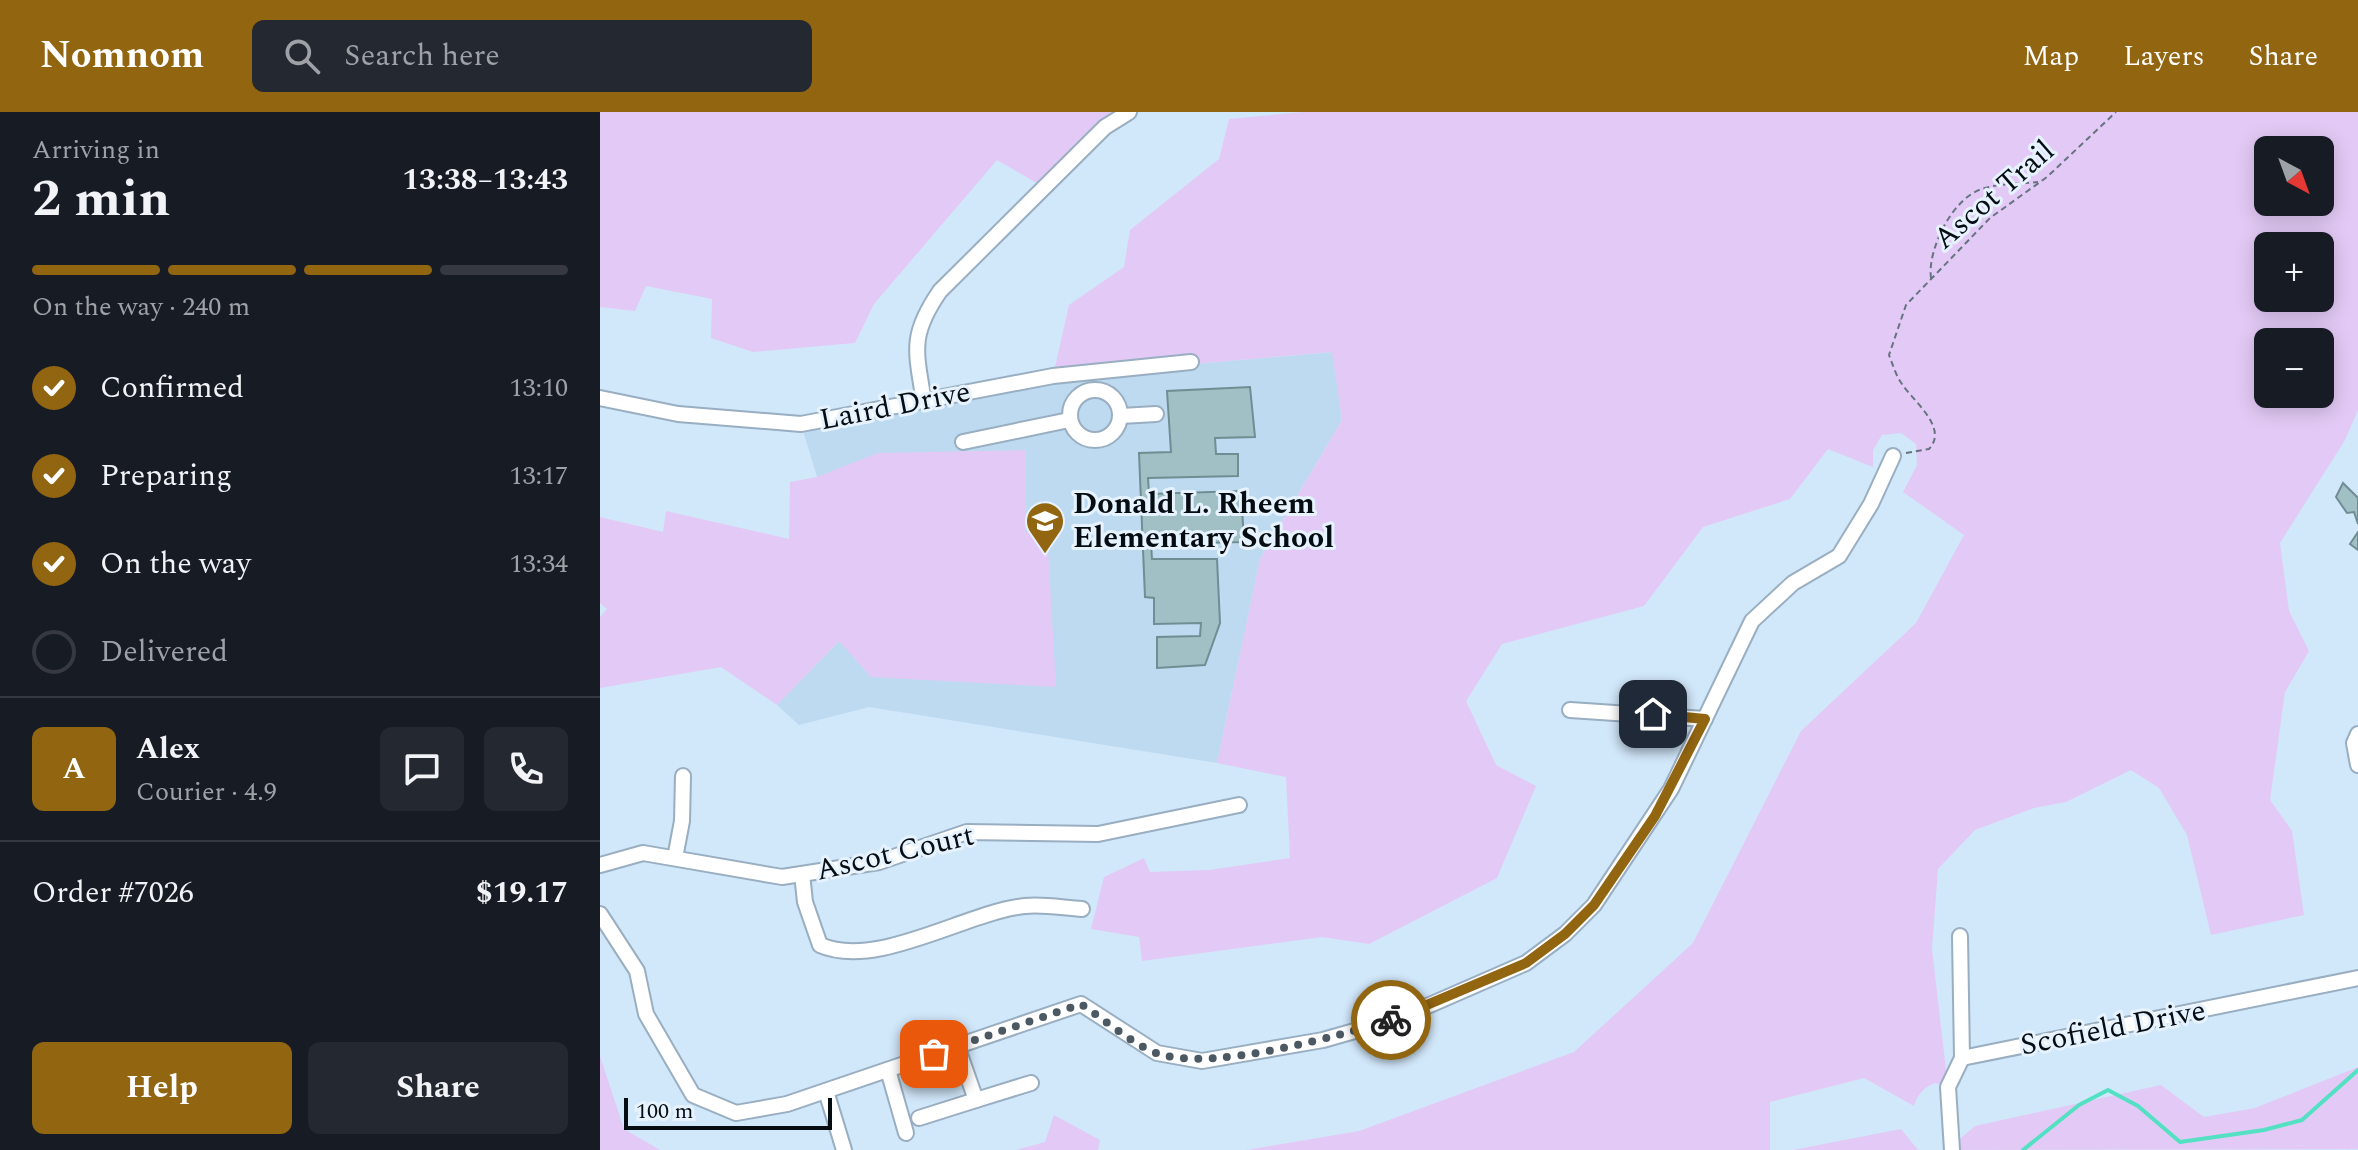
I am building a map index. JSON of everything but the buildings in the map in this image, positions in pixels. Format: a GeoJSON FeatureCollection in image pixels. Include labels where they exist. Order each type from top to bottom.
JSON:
{"type":"FeatureCollection","features":[{"type":"Feature","properties":{"kind":"street"},"geometry":{"type":"LineString","coordinates":[[924,402],[915,347],[921,319],[940,291],[1105,127],[1129,112]]}},
{"type":"Feature","properties":{"kind":"street","name":"Laird Drive"},"geometry":{"type":"LineString","coordinates":[[600,398],[678,414],[801,424],[1053,376],[1191,362]]}},
{"type":"Feature","properties":{"kind":"street"},"geometry":{"type":"LineString","coordinates":[[1053,376],[1072,401],[1069,420],[1078,433],[1092,440],[1114,435],[1121,416],[1120,405],[1105,391],[1086,393],[1072,401]]}},
{"type":"Feature","properties":{"kind":"street"},"geometry":{"type":"LineString","coordinates":[[1121,416],[1156,414]]}},
{"type":"Feature","properties":{"kind":"street"},"geometry":{"type":"LineString","coordinates":[[963,442],[1069,420]]}},
{"type":"Feature","properties":{"kind":"street"},"geometry":{"type":"LineString","coordinates":[[600,914],[637,971],[646,1014],[693,1095],[736,1113],[787,1104],[1081,1004],[1157,1053],[1202,1061],[1323,1040],[1400,1018],[1526,963],[1565,934],[1594,905],[1671,789],[1752,621],[1793,583],[1839,556],[1871,504],[1893,456]]}},
{"type":"Feature","properties":{"kind":"street"},"geometry":{"type":"LineString","coordinates":[[1570,710],[1705,719]]}},
{"type":"Feature","properties":{"kind":"street"},"geometry":{"type":"LineString","coordinates":[[2358,734],[2354,743],[2358,765]]}},
{"type":"Feature","properties":{"kind":"street"},"geometry":{"type":"LineString","coordinates":[[675,858],[682,821],[683,776]]}},
{"type":"Feature","properties":{"kind":"street","name":"Ascot Court"},"geometry":{"type":"LineString","coordinates":[[600,865],[643,853],[782,877],[879,862],[967,832],[1098,834],[1239,805]]}},
{"type":"Feature","properties":{"kind":"street"},"geometry":{"type":"LineString","coordinates":[[802,874],[805,902],[820,945],[840,954],[948,930],[1026,906],[1082,909]]}},
{"type":"Feature","properties":{"kind":"street"},"geometry":{"type":"LineString","coordinates":[[1952,1150],[1948,1087],[1962,1058],[1960,936]]}},
{"type":"Feature","properties":{"kind":"street","name":"Scofield Drive"},"geometry":{"type":"LineString","coordinates":[[1962,1058],[2358,978]]}},
{"type":"Feature","properties":{"kind":"street"},"geometry":{"type":"LineString","coordinates":[[957,1046],[976,1100]]}},
{"type":"Feature","properties":{"kind":"street"},"geometry":{"type":"LineString","coordinates":[[888,1070],[906,1133]]}},
{"type":"Feature","properties":{"kind":"street"},"geometry":{"type":"LineString","coordinates":[[919,1118],[1031,1083]]}},
{"type":"Feature","properties":{"kind":"street"},"geometry":{"type":"LineString","coordinates":[[826,1091],[844,1150]]}},
{"type":"Feature","properties":{"kind":"path","name":"Ascot Trail"},"geometry":{"type":"LineString","coordinates":[[1893,456],[1929,449],[1934,443],[1929,417],[1900,382],[1889,355],[1906,305],[1990,218],[2039,182],[2116,112]]}},
{"type":"Feature","properties":{"kind":"path"},"geometry":{"type":"LineString","coordinates":[[1931,278],[1932,250],[1962,201],[1982,189],[2039,182]]}},
{"type":"Feature","properties":{"kind":"shaded area"},"geometry":{"type":"Polygon","coordinates":[[[600,112],[1129,112],[1045,188],[997,160],[874,304],[855,343],[753,352],[711,338],[712,299],[646,286],[635,311],[600,307],[600,112]]]}},
{"type":"Feature","properties":{"kind":"shaded area"},"geometry":{"type":"Polygon","coordinates":[[[1303,112],[2358,112],[2358,410],[2345,440],[2280,543],[2289,611],[2309,651],[2285,692],[2270,800],[2292,831],[2304,915],[2211,935],[2187,835],[2159,788],[2131,770],[2066,802],[2034,808],[1975,830],[1938,869],[1932,949],[1948,1087],[1935,1083],[1931,1085],[1917,1098],[1914,1106],[1864,1078],[1770,1102],[1770,1150],[1246,1150],[1359,1131],[1574,1052],[1693,943],[1801,731],[1916,623],[1964,535],[1903,492],[1917,465],[1916,444],[1901,433],[1882,435],[1873,450],[1873,467],[1828,449],[1790,499],[1703,527],[1644,606],[1502,644],[1466,701],[1496,765],[1536,786],[1497,878],[1369,944],[1322,937],[1142,961],[1139,937],[1091,929],[1104,877],[1144,858],[1150,872],[1209,870],[1290,858],[1286,777],[1217,763],[1260,559],[1342,420],[1332,352],[1053,376],[1069,305],[1124,267],[1130,230],[1219,159],[1229,119],[1303,112]]]}},
{"type":"Feature","properties":{"kind":"shaded area","name":"Donald L. Rheem Elementary School"},"geometry":{"type":"Polygon","coordinates":[[[1333,352],[1342,420],[1260,559],[1217,763],[869,707],[799,725],[777,705],[839,641],[817,477],[801,424],[1053,376],[1333,352]]]}},
{"type":"Feature","properties":{"kind":"shaded area"},"geometry":{"type":"Polygon","coordinates":[[[1025,450],[1026,532],[1047,532],[1056,687],[871,677],[839,641],[777,705],[721,667],[600,688],[600,617],[607,609],[600,603],[600,517],[663,532],[666,511],[789,539],[790,482],[817,477],[878,453],[1025,450]]]}},
{"type":"Feature","properties":{"kind":"shaded area"},"geometry":{"type":"Polygon","coordinates":[[[600,1056],[624,1129],[660,1150],[600,1150],[600,1056]]]}},
{"type":"Feature","properties":{"kind":"shaded area"},"geometry":{"type":"Polygon","coordinates":[[[2358,1067],[2358,1149],[1947,1150],[1975,1126],[2161,1085],[2204,1117],[2255,1108],[2358,1067]]]}},
{"type":"Feature","properties":{"kind":"shaded area"},"geometry":{"type":"Polygon","coordinates":[[[1054,1115],[1100,1140],[1098,1150],[1016,1150],[1045,1142],[1054,1115]]]}},
{"type":"Feature","properties":{"kind":"shaded area"},"geometry":{"type":"Polygon","coordinates":[[[1901,1129],[1918,1150],[1793,1150],[1901,1129]]]}},
{"type":"Feature","properties":{"kind":"waterway"},"geometry":{"type":"LineString","coordinates":[[2023,1150],[2079,1105],[2108,1090],[2138,1106],[2180,1142],[2264,1130],[2302,1120],[2358,1070]]}},
{"type":"Feature","properties":{"kind":"way so far"},"geometry":{"type":"LineString","coordinates":[[934,1054],[1081,1004],[1157,1053],[1202,1061],[1323,1040],[1391,1020]]}},
{"type":"Feature","properties":{"kind":"place","name":"Donald L. Rheem Elementary School"},"geometry":{"type":"Point","coordinates":[1045,555]}},
{"type":"Feature","properties":{"kind":"route"},"geometry":{"type":"LineString","coordinates":[[1391,1020],[1526,963],[1565,934],[1594,905],[1655,816],[1705,719],[1653,714]]}}]}
